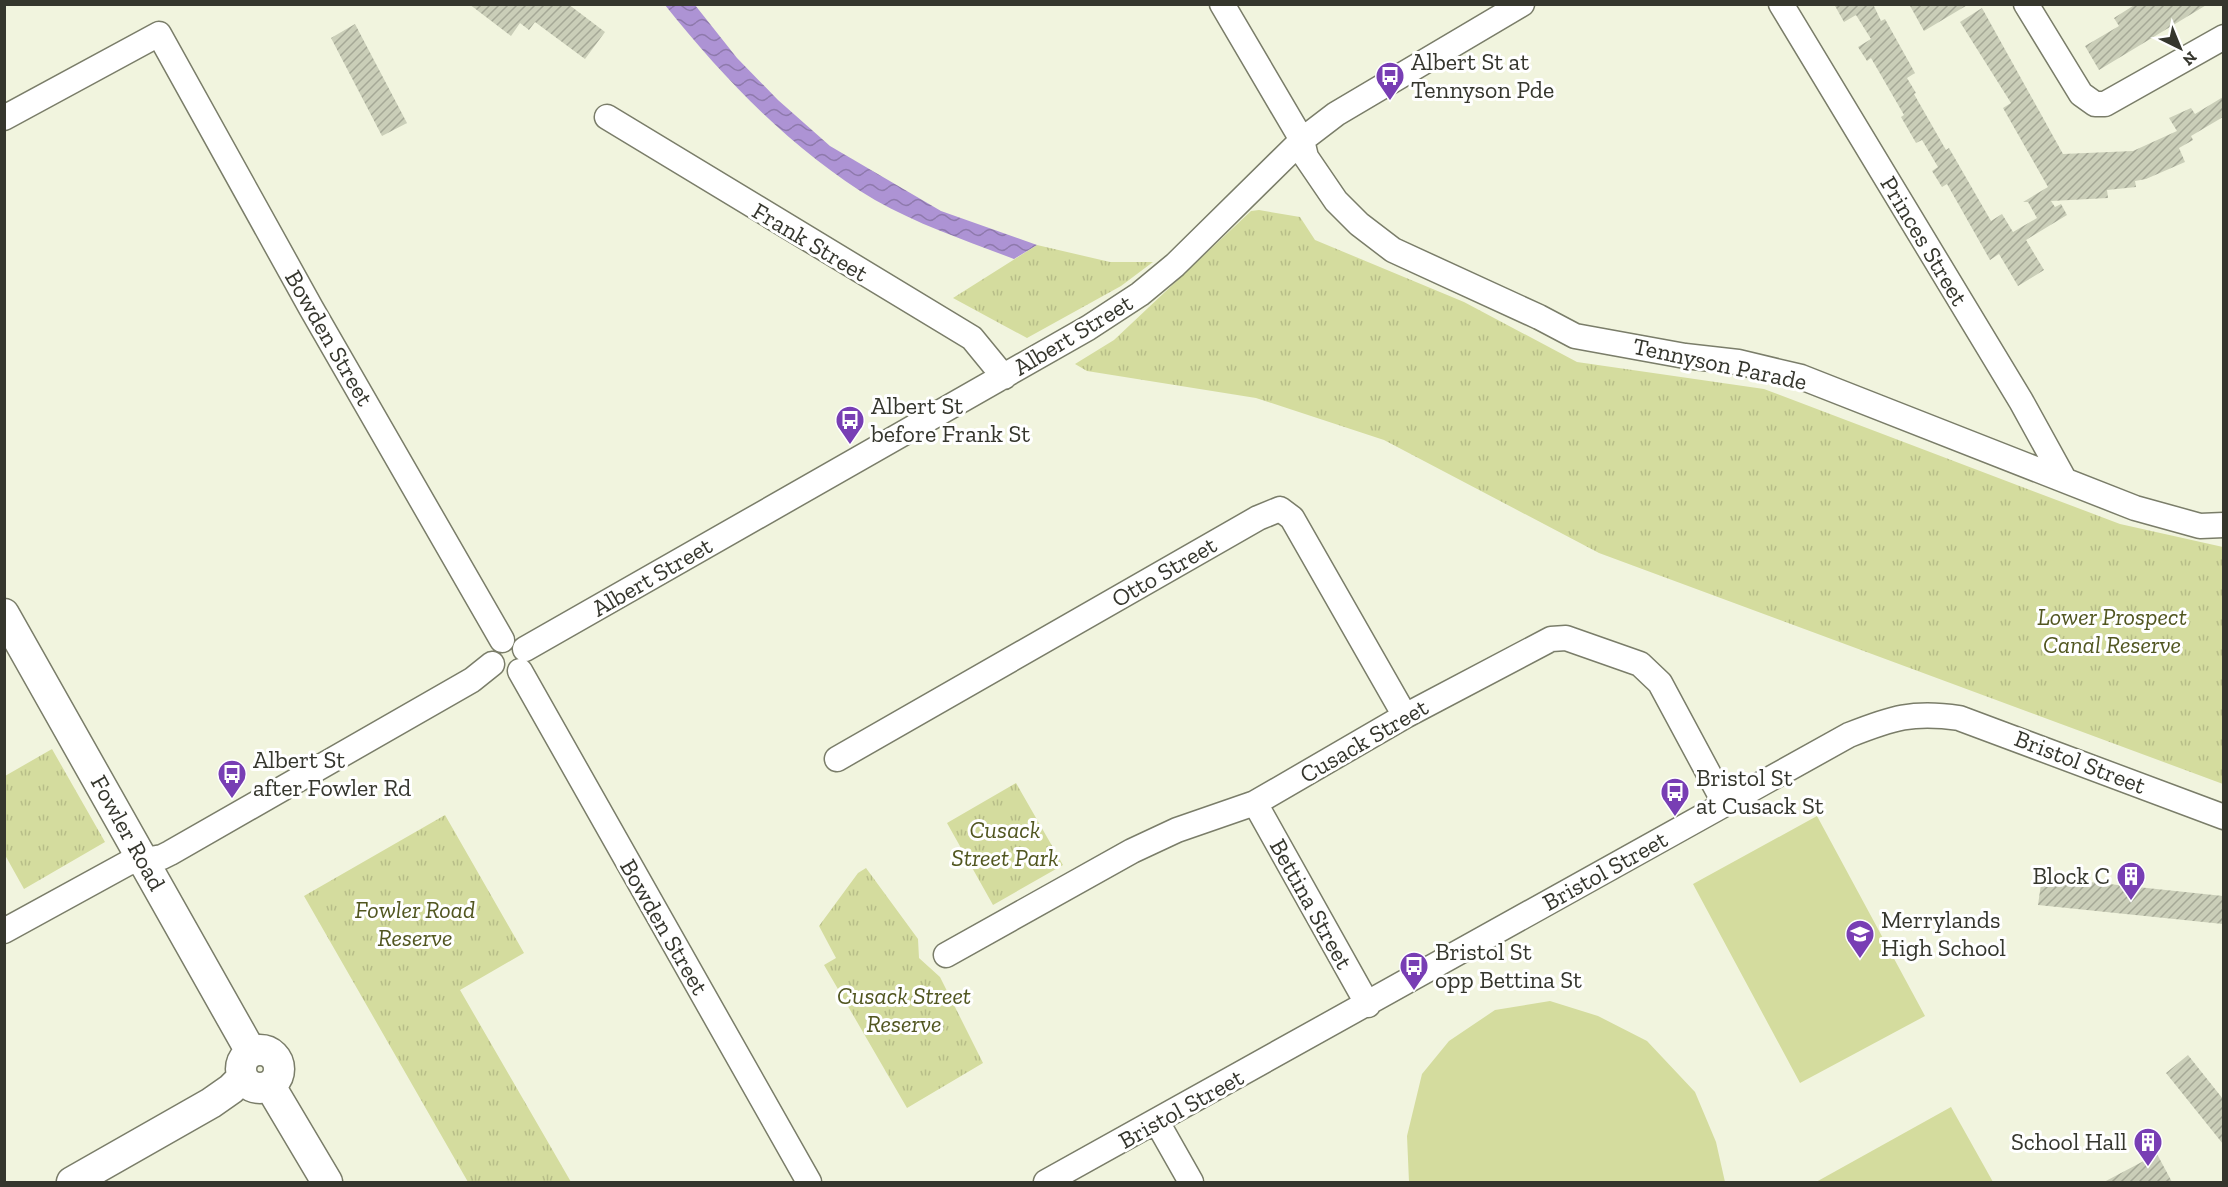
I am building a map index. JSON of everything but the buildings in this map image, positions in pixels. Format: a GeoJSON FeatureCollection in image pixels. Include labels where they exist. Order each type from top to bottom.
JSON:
{"type":"FeatureCollection","features":[{"type":"Feature","properties":{"kind":"main road","name":"Fowler Road"},"geometry":{"type":"LineString","coordinates":[[9,631],[144,860],[246,1065]]}},
{"type":"Feature","properties":{"kind":"main road"},"geometry":{"type":"LineString","coordinates":[[246,1065],[246,1084],[257,1089],[270,1086],[327,1182]]}},
{"type":"Feature","properties":{"kind":"main road"},"geometry":{"type":"LineString","coordinates":[[72,1182],[211,1103],[231,1089],[246,1065]]}},
{"type":"Feature","properties":{"kind":"street","name":"Tennyson Parade"},"geometry":{"type":"LineString","coordinates":[[1222,4],[1302,140],[1306,157],[1336,201],[1359,224],[1393,250],[1575,336],[1685,356],[1738,362],[1802,377],[2135,508],[2200,526],[2223,525]]}},
{"type":"Feature","properties":{"kind":"street","name":"Albert Street"},"geometry":{"type":"LineString","coordinates":[[522,660],[1004,377],[1140,294],[1174,265],[1302,140],[1336,114],[1522,4]]}},
{"type":"Feature","properties":{"kind":"street","name":"Princes Street"},"geometry":{"type":"LineString","coordinates":[[1781,4],[2021,401],[2064,479]]}},
{"type":"Feature","properties":{"kind":"street"},"geometry":{"type":"LineString","coordinates":[[2026,4],[2081,93],[2095,104],[2105,104],[2223,37]]}},
{"type":"Feature","properties":{"kind":"street","name":"Bowden Street"},"geometry":{"type":"LineString","coordinates":[[4,118],[159,34],[311,308],[502,640]]}},
{"type":"Feature","properties":{"kind":"street","name":"Frank Street"},"geometry":{"type":"LineString","coordinates":[[607,117],[972,338],[1004,377]]}},
{"type":"Feature","properties":{"kind":"street","name":"Otto Street"},"geometry":{"type":"LineString","coordinates":[[837,759],[1258,518],[1280,509],[1292,518],[1405,716]]}},
{"type":"Feature","properties":{"kind":"street","name":"Cusack Street"},"geometry":{"type":"LineString","coordinates":[[946,955],[1132,851],[1177,830],[1255,803],[1405,716],[1551,639],[1566,638],[1640,664],[1660,683],[1725,804]]}},
{"type":"Feature","properties":{"kind":"street"},"geometry":{"type":"LineString","coordinates":[[4,932],[128,863],[162,857],[472,680],[492,664],[493,650],[502,640],[513,639],[522,660],[514,674],[501,673],[492,664]]}},
{"type":"Feature","properties":{"kind":"street","name":"Bowden Street"},"geometry":{"type":"LineString","coordinates":[[522,660],[809,1182]]}},
{"type":"Feature","properties":{"kind":"street","name":"Bristol Street"},"geometry":{"type":"LineString","coordinates":[[1046,1182],[1368,1005],[1849,735],[1890,719],[1916,714],[1959,718],[2223,817]]}},
{"type":"Feature","properties":{"kind":"street","name":"Bettina Street"},"geometry":{"type":"LineString","coordinates":[[1255,803],[1368,1005]]}},
{"type":"Feature","properties":{"kind":"street"},"geometry":{"type":"LineString","coordinates":[[1157,1122],[1191,1182]]}},
{"type":"Feature","properties":{"kind":"green space","name":"Lower Prospect Canal Reserve"},"geometry":{"type":"Polygon","coordinates":[[[1259,210],[1300,217],[1315,240],[1464,302],[1577,362],[1764,389],[2120,524],[2223,547],[2223,784],[1599,553],[1384,440],[1256,398],[1087,371],[1075,364],[1114,340],[1251,211],[1259,210]]]}},
{"type":"Feature","properties":{"kind":"green space"},"geometry":{"type":"Polygon","coordinates":[[[1037,245],[1110,262],[1153,262],[1121,286],[1027,338],[953,298],[1037,245]]]}},
{"type":"Feature","properties":{"kind":"green space"},"geometry":{"type":"Polygon","coordinates":[[[52,749],[105,842],[24,889],[5,855],[5,776],[52,749]]]}},
{"type":"Feature","properties":{"kind":"green space","name":"Cusack Street Park"},"geometry":{"type":"Polygon","coordinates":[[[1016,783],[1063,865],[993,905],[947,823],[1016,783]]]}},
{"type":"Feature","properties":{"kind":"green space","name":"Fowler Road Reserve"},"geometry":{"type":"Polygon","coordinates":[[[445,815],[524,953],[460,990],[571,1182],[468,1182],[304,896],[445,815]]]}},
{"type":"Feature","properties":{"kind":"green space"},"geometry":{"type":"Polygon","coordinates":[[[1817,816],[1925,1016],[1800,1083],[1693,884],[1817,816]]]}},
{"type":"Feature","properties":{"kind":"green space","name":"Cusack Street Reserve"},"geometry":{"type":"Polygon","coordinates":[[[866,868],[918,939],[919,958],[940,977],[983,1063],[907,1108],[824,965],[836,958],[819,926],[858,873],[866,868]]]}},
{"type":"Feature","properties":{"kind":"green space"},"geometry":{"type":"Polygon","coordinates":[[[1550,1001],[1598,1016],[1647,1041],[1695,1092],[1716,1142],[1725,1182],[1409,1182],[1407,1136],[1422,1074],[1449,1041],[1495,1010],[1550,1001]]]}},
{"type":"Feature","properties":{"kind":"green space"},"geometry":{"type":"Polygon","coordinates":[[[1951,1107],[1993,1182],[1816,1182],[1951,1107]]]}},
{"type":"Feature","properties":{"kind":"water"},"geometry":{"type":"Polygon","coordinates":[[[665,5],[695,5],[737,58],[778,100],[830,146],[941,211],[1037,245],[1014,259],[909,217],[875,200],[845,181],[761,112],[711,60],[665,5]]]}},
{"type":"Feature","properties":{"kind":"place","name":"Albert St at Tennyson Pde"},"geometry":{"type":"Point","coordinates":[1390,102]}},
{"type":"Feature","properties":{"kind":"place","name":"Albert St before Frank St"},"geometry":{"type":"Point","coordinates":[850,446]}},
{"type":"Feature","properties":{"kind":"place","name":"Albert St after Fowler Rd"},"geometry":{"type":"Point","coordinates":[232,800]}},
{"type":"Feature","properties":{"kind":"place","name":"Bristol St at Cusack St"},"geometry":{"type":"Point","coordinates":[1675,818]}},
{"type":"Feature","properties":{"kind":"place","name":"Block C"},"geometry":{"type":"Point","coordinates":[2131,902]}},
{"type":"Feature","properties":{"kind":"place","name":"Merrylands High School"},"geometry":{"type":"Point","coordinates":[1860,960]}},
{"type":"Feature","properties":{"kind":"place","name":"Bristol St opp Bettina St"},"geometry":{"type":"Point","coordinates":[1414,992]}},
{"type":"Feature","properties":{"kind":"place","name":"School Hall"},"geometry":{"type":"Point","coordinates":[2148,1168]}}]}
